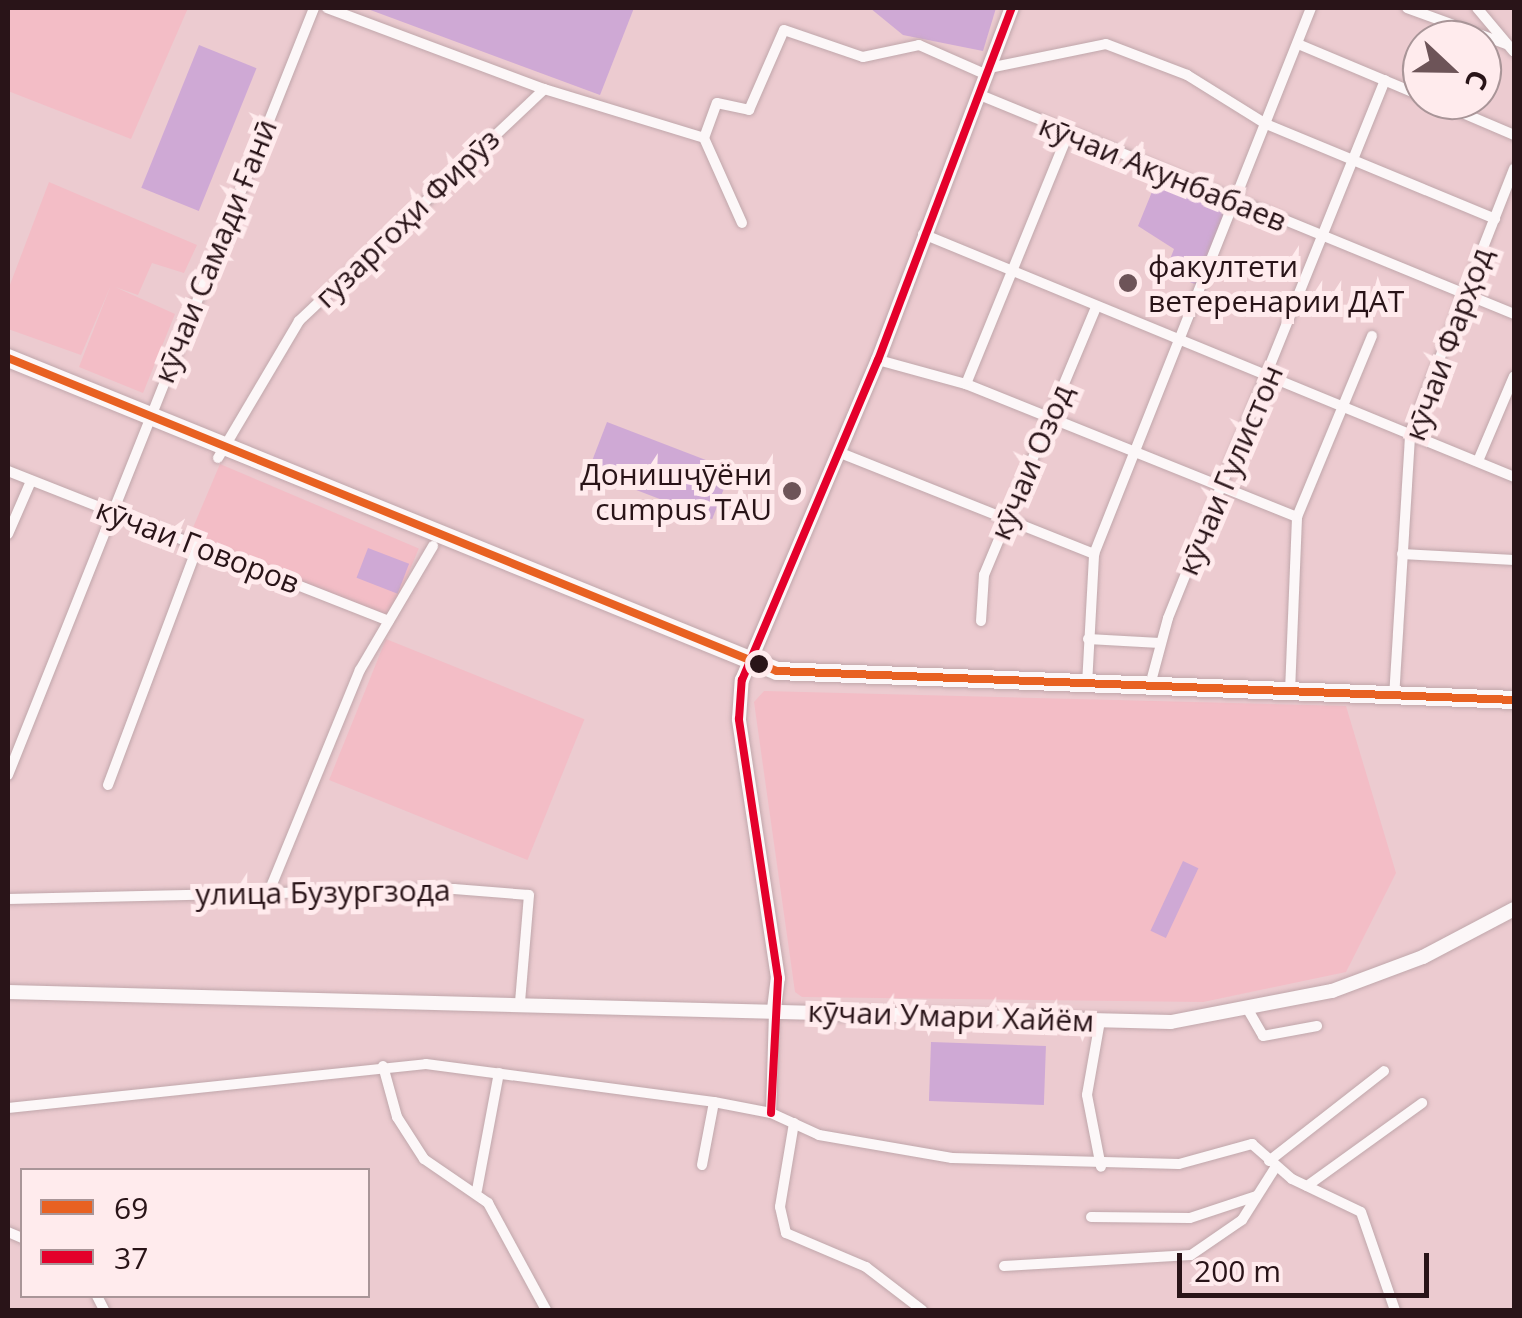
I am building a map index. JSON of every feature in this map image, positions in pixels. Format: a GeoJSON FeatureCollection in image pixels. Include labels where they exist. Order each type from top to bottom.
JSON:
{"type":"FeatureCollection","features":[{"type":"Feature","properties":{"kind":"highway"},"geometry":{"type":"LineString","coordinates":[[8,358],[145,421]]}},
{"type":"Feature","properties":{"kind":"highway"},"geometry":{"type":"LineString","coordinates":[[8,371],[145,421],[746,667],[797,674],[1087,688],[1514,700]]}},
{"type":"Feature","properties":{"kind":"highway"},"geometry":{"type":"LineString","coordinates":[[221,452],[432,546],[456,549]]}},
{"type":"Feature","properties":{"kind":"highway"},"geometry":{"type":"LineString","coordinates":[[1443,701],[1514,708]]}},
{"type":"Feature","properties":{"kind":"main road"},"geometry":{"type":"LineString","coordinates":[[774,1009],[778,978],[739,719],[746,667],[878,360],[1012,8]]}},
{"type":"Feature","properties":{"kind":"main road","name":"кӯчаи Умари Хайём"},"geometry":{"type":"LineString","coordinates":[[8,992],[520,1002],[1171,1022],[1332,991],[1423,957],[1514,909]]}},
{"type":"Feature","properties":{"kind":"street","name":"кӯчаи Самади Ғанӣ"},"geometry":{"type":"LineString","coordinates":[[8,775],[107,512],[314,8]]}},
{"type":"Feature","properties":{"kind":"street"},"geometry":{"type":"LineString","coordinates":[[326,8],[544,90],[704,138]]}},
{"type":"Feature","properties":{"kind":"street"},"geometry":{"type":"LineString","coordinates":[[1087,688],[1094,554],[1132,450],[1237,205],[1311,8]]}},
{"type":"Feature","properties":{"kind":"street"},"geometry":{"type":"LineString","coordinates":[[1407,8],[1510,48]]}},
{"type":"Feature","properties":{"kind":"street"},"geometry":{"type":"LineString","coordinates":[[1477,8],[1510,48]]}},
{"type":"Feature","properties":{"kind":"street"},"geometry":{"type":"LineString","coordinates":[[742,224],[704,138],[717,103],[750,110],[784,30],[863,57],[919,45],[988,71],[1106,44],[1187,75],[1266,124],[1494,219]]}},
{"type":"Feature","properties":{"kind":"street"},"geometry":{"type":"LineString","coordinates":[[1298,44],[1402,87]]}},
{"type":"Feature","properties":{"kind":"street","name":"кӯчаи Гулистон"},"geometry":{"type":"LineString","coordinates":[[1149,690],[1160,643],[1385,80]]}},
{"type":"Feature","properties":{"kind":"street","name":"гузаргоҳи Фирӯз"},"geometry":{"type":"LineString","coordinates":[[221,452],[299,320],[420,199],[544,90]]}},
{"type":"Feature","properties":{"kind":"street","name":"кӯчаи Акунбабаев"},"geometry":{"type":"LineString","coordinates":[[980,95],[1067,136],[1514,314]]}},
{"type":"Feature","properties":{"kind":"street"},"geometry":{"type":"LineString","coordinates":[[1479,120],[1514,135]]}},
{"type":"Feature","properties":{"kind":"street"},"geometry":{"type":"LineString","coordinates":[[966,384],[1067,136]]}},
{"type":"Feature","properties":{"kind":"street","name":"кӯчаи Фарҳод"},"geometry":{"type":"LineString","coordinates":[[1394,699],[1410,434],[1514,170]]}},
{"type":"Feature","properties":{"kind":"street"},"geometry":{"type":"LineString","coordinates":[[923,234],[1514,477]]}},
{"type":"Feature","properties":{"kind":"street","name":"кӯчаи Озод"},"geometry":{"type":"LineString","coordinates":[[981,621],[984,575],[1096,307]]}},
{"type":"Feature","properties":{"kind":"street"},"geometry":{"type":"LineString","coordinates":[[1290,695],[1297,517],[1372,336]]}},
{"type":"Feature","properties":{"kind":"street"},"geometry":{"type":"LineString","coordinates":[[878,360],[966,384],[1297,517]]}},
{"type":"Feature","properties":{"kind":"street"},"geometry":{"type":"LineString","coordinates":[[1478,461],[1514,376]]}},
{"type":"Feature","properties":{"kind":"street"},"geometry":{"type":"LineString","coordinates":[[838,452],[1094,554]]}},
{"type":"Feature","properties":{"kind":"street","name":"кӯчаи Говоров"},"geometry":{"type":"LineString","coordinates":[[8,471],[388,621]]}},
{"type":"Feature","properties":{"kind":"street"},"geometry":{"type":"LineString","coordinates":[[8,534],[31,481]]}},
{"type":"Feature","properties":{"kind":"street"},"geometry":{"type":"LineString","coordinates":[[108,786],[198,546]]}},
{"type":"Feature","properties":{"kind":"street"},"geometry":{"type":"LineString","coordinates":[[268,894],[388,621],[432,546]]}},
{"type":"Feature","properties":{"kind":"street"},"geometry":{"type":"LineString","coordinates":[[1402,554],[1514,560]]}},
{"type":"Feature","properties":{"kind":"street"},"geometry":{"type":"LineString","coordinates":[[1088,639],[1160,643]]}},
{"type":"Feature","properties":{"kind":"street","name":"улица Бузургзода"},"geometry":{"type":"LineString","coordinates":[[8,898],[529,894],[520,1002]]}},
{"type":"Feature","properties":{"kind":"street"},"geometry":{"type":"LineString","coordinates":[[1248,1008],[1263,1036],[1316,1026]]}},
{"type":"Feature","properties":{"kind":"street"},"geometry":{"type":"LineString","coordinates":[[771,1113],[774,1009]]}},
{"type":"Feature","properties":{"kind":"street"},"geometry":{"type":"LineString","coordinates":[[1100,1021],[1087,1095],[1102,1167]]}},
{"type":"Feature","properties":{"kind":"street"},"geometry":{"type":"LineString","coordinates":[[383,1066],[397,1117],[424,1159],[477,1190],[546,1310]]}},
{"type":"Feature","properties":{"kind":"street"},"geometry":{"type":"LineString","coordinates":[[8,1108],[383,1066],[499,1073],[714,1102],[771,1113],[819,1135],[952,1158],[1102,1167],[1179,1164],[1229,1145],[1252,1144],[1272,1164],[1307,1186],[1361,1212],[1395,1310]]}},
{"type":"Feature","properties":{"kind":"street"},"geometry":{"type":"LineString","coordinates":[[1004,1266],[1181,1258],[1242,1220],[1261,1193],[1272,1164],[1384,1071]]}},
{"type":"Feature","properties":{"kind":"street"},"geometry":{"type":"LineString","coordinates":[[477,1190],[499,1073]]}},
{"type":"Feature","properties":{"kind":"street"},"geometry":{"type":"LineString","coordinates":[[702,1165],[714,1102]]}},
{"type":"Feature","properties":{"kind":"street"},"geometry":{"type":"LineString","coordinates":[[1307,1186],[1422,1103]]}},
{"type":"Feature","properties":{"kind":"street"},"geometry":{"type":"LineString","coordinates":[[794,1124],[780,1207],[786,1232],[866,1267],[922,1310]]}},
{"type":"Feature","properties":{"kind":"street"},"geometry":{"type":"LineString","coordinates":[[1091,1217],[1190,1218],[1240,1207],[1261,1193]]}},
{"type":"Feature","properties":{"kind":"shaded area"},"geometry":{"type":"Polygon","coordinates":[[[8,8],[188,8],[131,139],[8,91],[8,8]]]}},
{"type":"Feature","properties":{"kind":"shaded area"},"geometry":{"type":"Polygon","coordinates":[[[365,8],[634,8],[600,95],[365,8]]]}},
{"type":"Feature","properties":{"kind":"shaded area"},"geometry":{"type":"Polygon","coordinates":[[[870,8],[996,8],[983,51],[903,35],[870,8]]]}},
{"type":"Feature","properties":{"kind":"shaded area"},"geometry":{"type":"Polygon","coordinates":[[[199,45],[256,68],[199,211],[141,188],[199,45]]]}},
{"type":"Feature","properties":{"kind":"shaded area"},"geometry":{"type":"Polygon","coordinates":[[[1158,177],[1234,207],[1202,287],[1165,272],[1174,249],[1138,226],[1158,177]]]}},
{"type":"Feature","properties":{"kind":"shaded area"},"geometry":{"type":"Polygon","coordinates":[[[49,182],[197,245],[184,273],[152,263],[138,295],[115,287],[175,314],[143,393],[79,367],[111,285],[81,355],[8,329],[8,290],[49,182]]]}},
{"type":"Feature","properties":{"kind":"shaded area"},"geometry":{"type":"Polygon","coordinates":[[[607,422],[731,470],[712,519],[588,471],[607,422]]]}},
{"type":"Feature","properties":{"kind":"shaded area"},"geometry":{"type":"Polygon","coordinates":[[[220,464],[419,548],[387,624],[188,539],[220,464]]]}},
{"type":"Feature","properties":{"kind":"shaded area"},"geometry":{"type":"Polygon","coordinates":[[[368,548],[409,564],[398,594],[357,578],[368,548]]]}},
{"type":"Feature","properties":{"kind":"shaded area"},"geometry":{"type":"Polygon","coordinates":[[[386,639],[584,719],[527,860],[329,780],[386,639]]]}},
{"type":"Feature","properties":{"kind":"shaded area"},"geometry":{"type":"Polygon","coordinates":[[[764,691],[1346,706],[1396,873],[1346,972],[1203,1002],[802,997],[795,992],[754,702],[764,691]]]}},
{"type":"Feature","properties":{"kind":"shaded area"},"geometry":{"type":"Polygon","coordinates":[[[1183,861],[1198,868],[1166,938],[1150,931],[1183,861]]]}},
{"type":"Feature","properties":{"kind":"shaded area"},"geometry":{"type":"Polygon","coordinates":[[[931,1042],[1046,1046],[1044,1105],[929,1101],[931,1042]]]}},
{"type":"Feature","properties":{"kind":"transit line","name":"37"},"geometry":{"type":"LineString","coordinates":[[771,1113],[778,978],[739,719],[742,680],[878,360],[1012,8]]}},
{"type":"Feature","properties":{"kind":"transit line","name":"69"},"geometry":{"type":"LineString","coordinates":[[8,358],[777,671],[1514,700]]}},
{"type":"Feature","properties":{"kind":"place","name":"факултети ветеренарии ДАТ"},"geometry":{"type":"Point","coordinates":[1128,283]}},
{"type":"Feature","properties":{"kind":"place","name":"Донишҷӯёни cumpus TAU"},"geometry":{"type":"Point","coordinates":[792,491]}}]}
